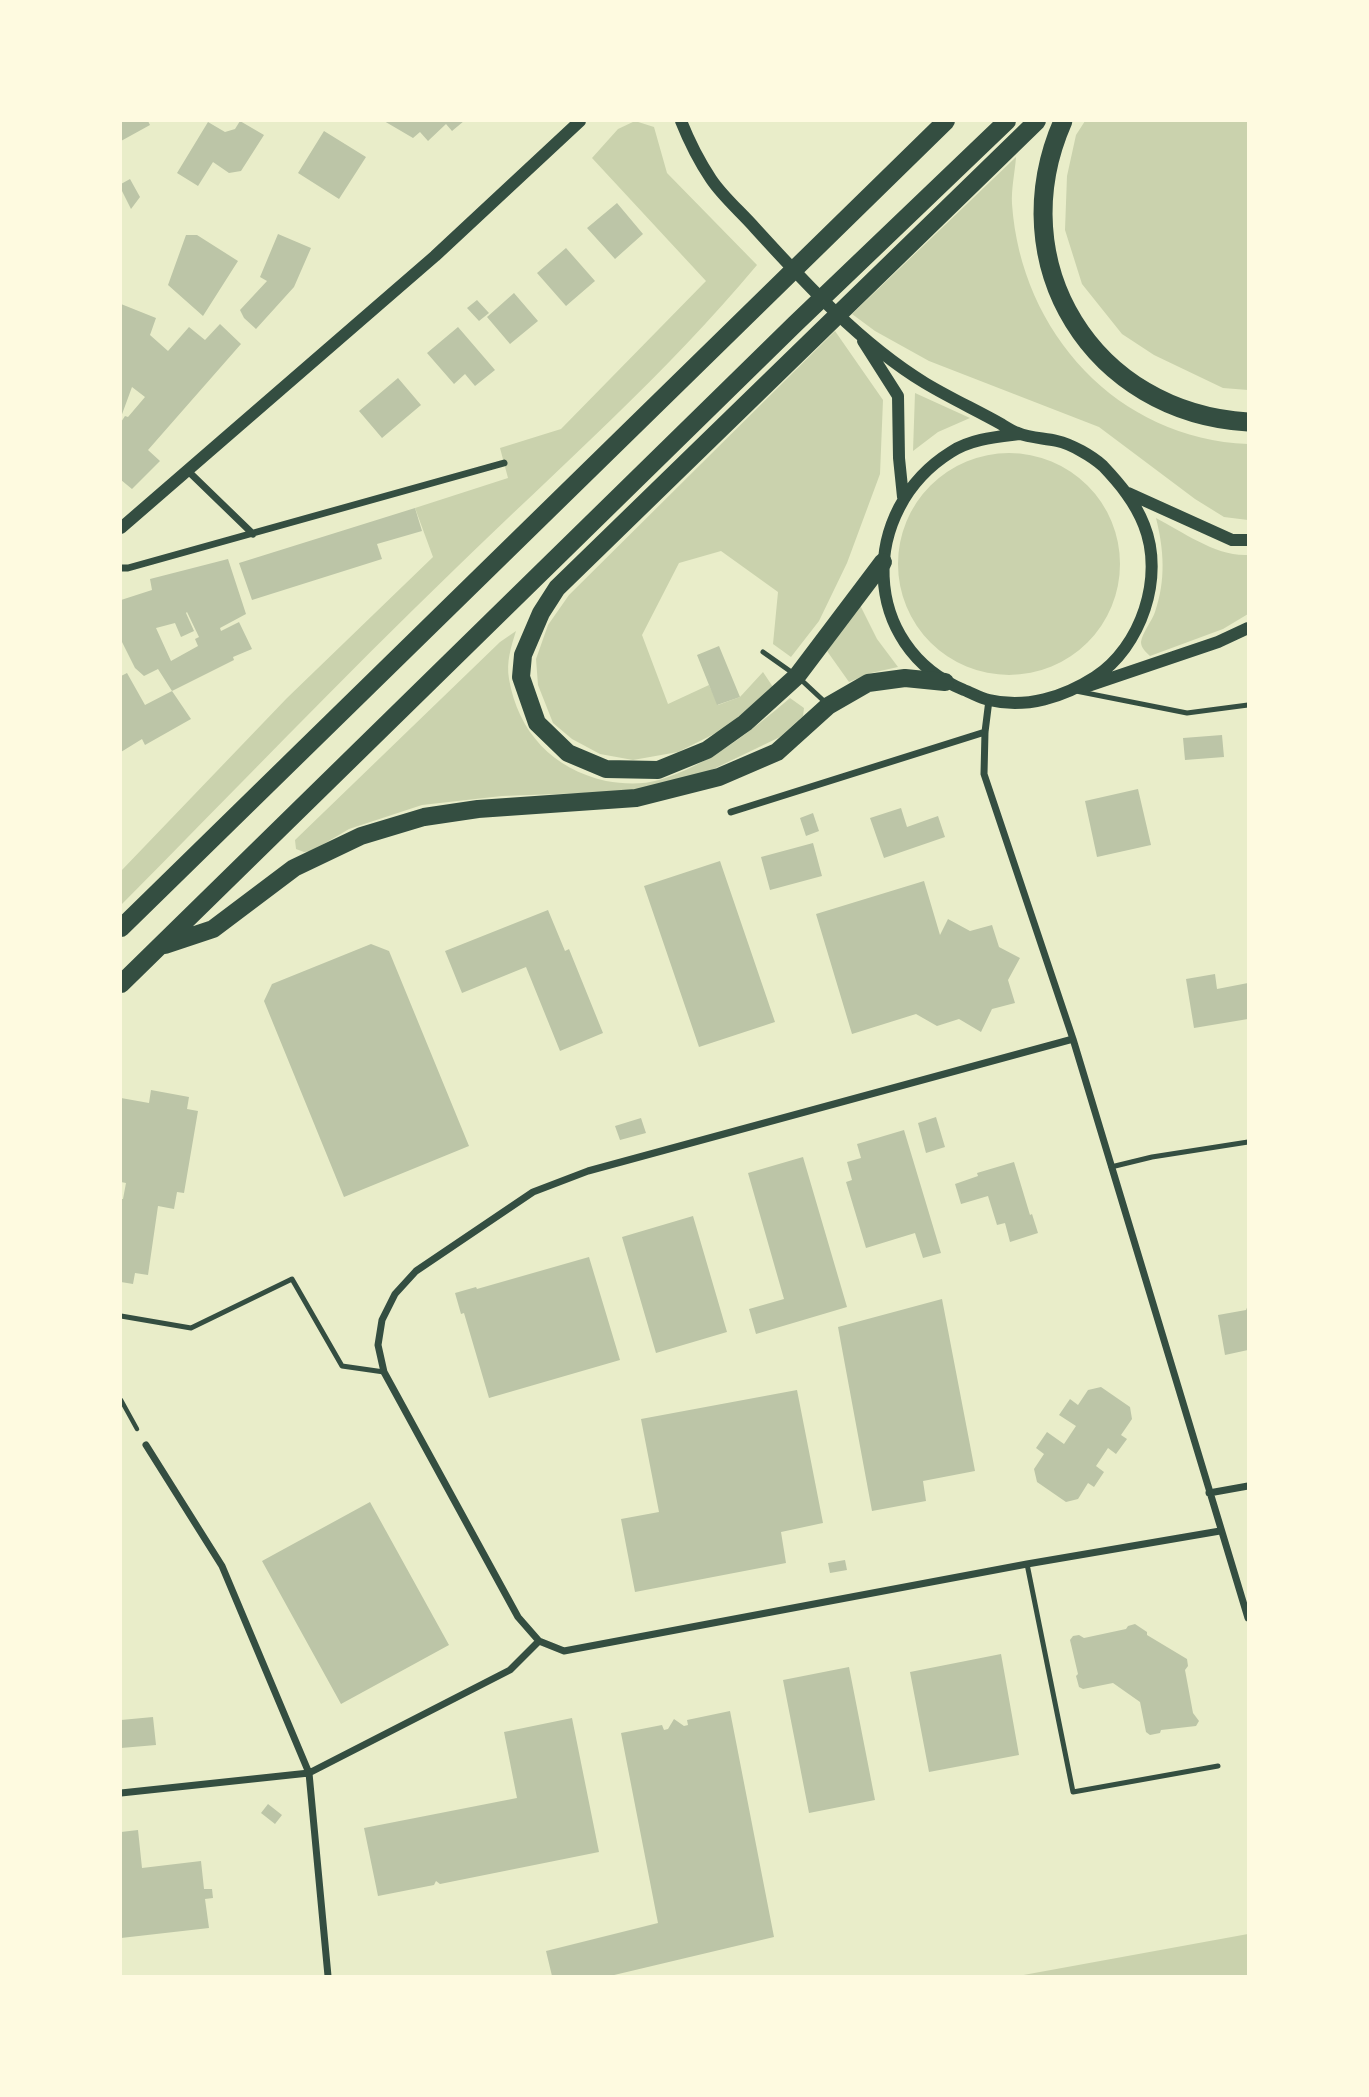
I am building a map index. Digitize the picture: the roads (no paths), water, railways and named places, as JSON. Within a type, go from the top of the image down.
[{"type":"highway","points":[[1063,121],[1048,169],[1042,209],[1043,230],[1052,278],[1081,334],[1113,369],[1150,395],[1171,406],[1197,414],[1248,422]]},
{"type":"main road","points":[[121,928],[946,121]]},
{"type":"main road","points":[[121,984],[805,314],[1007,121]]},
{"type":"main road","points":[[883,562],[797,676],[745,723],[708,750],[658,770],[606,769],[568,753],[537,723],[521,677],[523,655],[529,636],[557,588],[1037,121]]},
{"type":"main road","points":[[159,947],[213,929],[294,868],[361,836],[424,817],[478,809],[636,798],[719,777],[777,751],[828,706],[868,683],[905,678],[945,682]]},
{"type":"street","points":[[121,528],[435,256],[580,121]]},
{"type":"street","points":[[681,121],[690,145],[721,190],[771,245],[860,334],[923,382],[1020,434],[1062,442],[1099,462],[1128,493],[1145,527],[1151,566],[1147,604],[1132,640],[1106,669],[1074,690]]},
{"type":"street","points":[[690,145],[692,121]]},
{"type":"street","points":[[860,334],[898,396],[903,496]]},
{"type":"street","points":[[1020,434],[986,438],[954,450],[925,470],[903,496],[889,528],[883,562],[886,597],[898,630],[918,659],[945,682],[989,700],[1032,702],[1166,661],[1248,628]]},
{"type":"street","points":[[121,568],[253,534],[504,463]]},
{"type":"street","points":[[188,471],[253,534]]},
{"type":"street","points":[[1128,493],[1233,540],[1248,540]]},
{"type":"street","points":[[989,700],[984,774],[1073,1039],[1248,1618]]},
{"type":"street","points":[[732,812],[985,732]]},
{"type":"street","points":[[1073,1039],[588,1171],[533,1192],[416,1271],[396,1294],[382,1320],[378,1345],[384,1372],[519,1617],[540,1641],[564,1651],[1027,1564],[1220,1531]]},
{"type":"street","points":[[146,1445],[222,1566],[309,1773],[328,1976]]},
{"type":"street","points":[[1209,1493],[1248,1486]]},
{"type":"street","points":[[121,1793],[309,1773],[510,1670],[540,1641]]},
{"type":"lane","points":[[763,652],[797,676],[828,706]]},
{"type":"lane","points":[[1074,690],[1186,713],[1248,705]]},
{"type":"lane","points":[[1111,1167],[1152,1157],[1248,1142]]},
{"type":"lane","points":[[121,1316],[191,1328],[292,1279],[341,1366],[384,1372]]},
{"type":"lane","points":[[1027,1564],[1073,1792],[1218,1766]]}]
